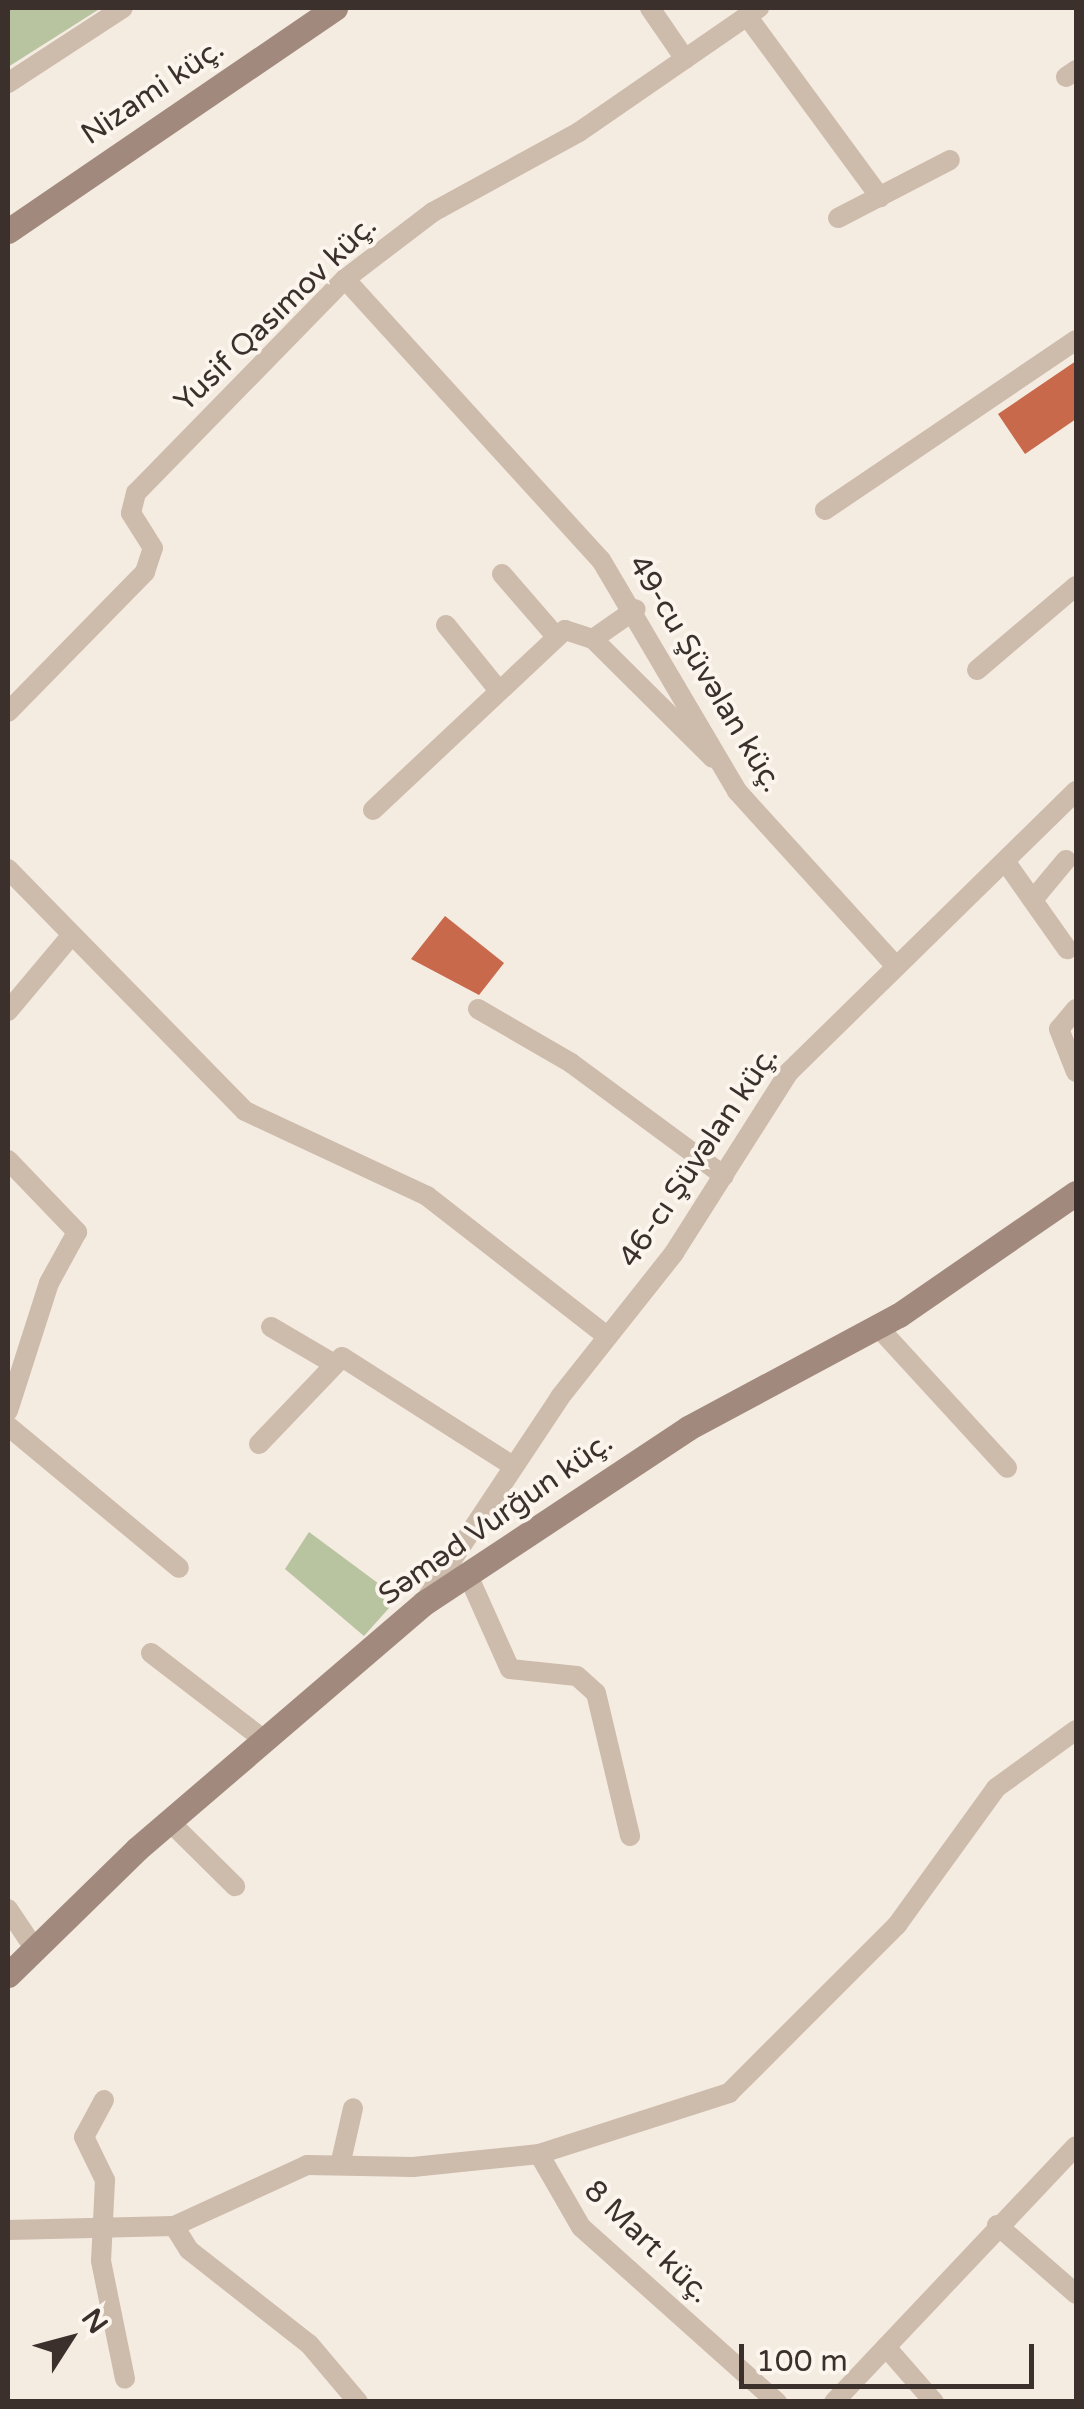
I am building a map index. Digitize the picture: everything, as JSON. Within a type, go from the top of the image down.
[{"type":"street","points":[[8,83],[123,8]]},
{"type":"street","name":"Nizami küç.","points":[[8,231],[335,8]]},
{"type":"street","points":[[650,8],[685,59]]},
{"type":"street","points":[[753,12],[880,196]]},
{"type":"street","name":"Yusif Qasımov küç.","points":[[8,712],[146,572],[152,548],[131,513],[136,494],[345,280],[433,212],[579,132],[753,12]]},
{"type":"street","points":[[838,218],[950,160]]},
{"type":"street","name":"49-cu Şüvəlan küç.","points":[[345,280],[636,608],[720,765],[774,838],[895,965]]},
{"type":"street","points":[[825,510],[1076,340]]},
{"type":"street","points":[[502,574],[554,634],[592,640],[720,765]]},
{"type":"street","points":[[977,670],[1076,586]]},
{"type":"street","points":[[592,640],[636,608]]},
{"type":"street","points":[[446,625],[496,687]]},
{"type":"street","points":[[373,810],[554,634]]},
{"type":"street","name":"46-cı Şüvəlan küç.","points":[[424,1603],[513,1466],[724,1176],[788,1072],[1076,791]]},
{"type":"street","points":[[1036,896],[1066,860]]},
{"type":"street","points":[[1004,861],[1036,896],[1038,916],[1067,948]]},
{"type":"street","points":[[8,869],[70,938],[245,1110],[428,1196],[607,1336]]},
{"type":"street","points":[[8,1011],[70,938]]},
{"type":"street","points":[[478,1008],[571,1063],[724,1176]]},
{"type":"street","points":[[1076,1009],[1059,1028],[1076,1072]]},
{"type":"street","points":[[8,1160],[77,1232],[49,1283],[8,1411]]},
{"type":"street","name":"Səməd Vurğun küç.","points":[[8,1975],[168,1821],[424,1603],[688,1428],[878,1327],[1076,1193]]},
{"type":"street","points":[[271,1327],[331,1362]]},
{"type":"street","points":[[878,1327],[1008,1468]]},
{"type":"street","points":[[259,1444],[331,1362],[348,1358],[513,1466]]},
{"type":"street","points":[[8,1426],[178,1568]]},
{"type":"street","points":[[473,1524],[499,1551]]},
{"type":"street","points":[[467,1573],[510,1669],[577,1676],[596,1693],[630,1836]]},
{"type":"street","points":[[151,1654],[263,1739]]},
{"type":"street","points":[[8,2230],[174,2226],[292,2170],[342,2161],[413,2168],[539,2154],[668,2118],[754,2077],[917,1901],[996,1788],[1076,1730]]},
{"type":"street","points":[[168,1821],[235,1886]]},
{"type":"street","points":[[8,1909],[34,1948]]},
{"type":"street","points":[[104,2100],[84,2136],[105,2180],[108,2328],[125,2379]]},
{"type":"street","points":[[342,2161],[354,2108]]},
{"type":"street","points":[[834,2402],[1076,2146]]},
{"type":"street","name":"8 Mart küç.","points":[[539,2154],[581,2227],[776,2402]]},
{"type":"street","points":[[998,2225],[1076,2294]]},
{"type":"street","points":[[174,2226],[190,2250],[309,2344],[358,2402]]},
{"type":"street","points":[[886,2347],[934,2402]]},
{"type":"green space","points":[[8,8],[101,8],[8,67]]},
{"type":"green space","points":[[309,1532],[398,1598],[364,1636],[285,1569]]},
{"type":"building","points":[[1076,361],[1076,419],[1025,454],[998,414]]},
{"type":"building","points":[[445,916],[504,963],[479,995],[411,959]]}]
